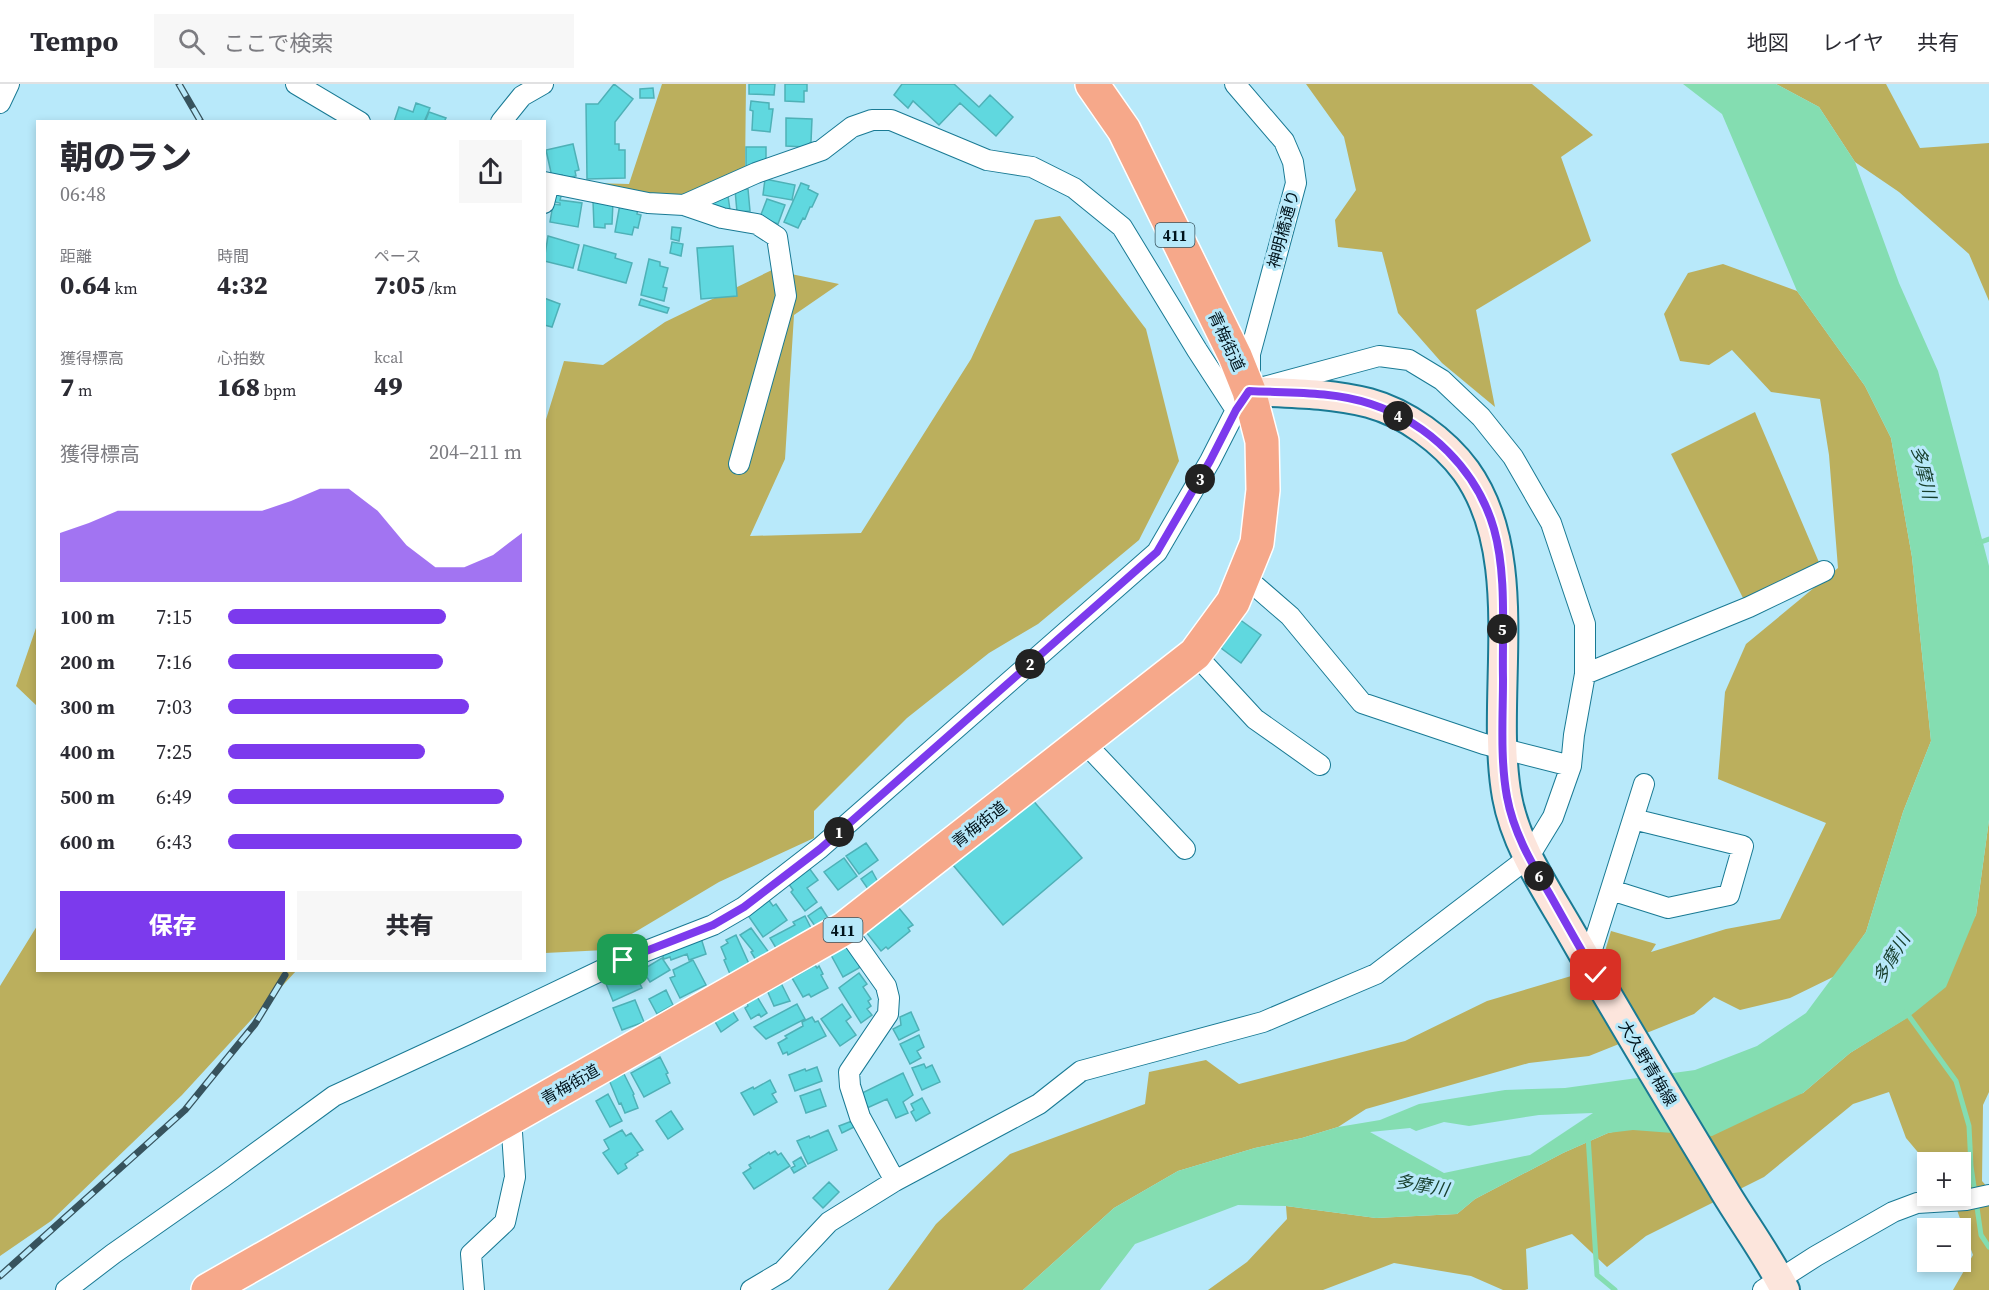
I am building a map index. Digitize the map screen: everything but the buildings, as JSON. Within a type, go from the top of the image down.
[{"type":"highway","name":"青梅街道","points":[[208,1290],[845,928],[1195,654],[1233,602],[1257,543],[1263,490],[1262,441],[1243,401],[1235,357],[1124,130],[1092,84]]},
{"type":"main road","name":"大久野青梅線","points":[[1243,401],[1333,396],[1371,404],[1408,420],[1440,443],[1466,471],[1494,529],[1502,577],[1503,749],[1507,796],[1515,831],[1528,858],[1723,1190],[1776,1287]]},
{"type":"street","points":[[0,103],[9,84]]},
{"type":"street","points":[[296,84],[357,120]]},
{"type":"street","points":[[503,120],[522,96],[543,84]]},
{"type":"street","name":"神明橋通り","points":[[1235,84],[1284,141],[1293,162],[1296,183],[1250,354],[1243,401]]},
{"type":"street","points":[[684,205],[756,173],[822,150],[852,127],[872,120],[891,120],[987,160],[1032,167],[1074,188],[1122,227],[1197,350],[1243,401]]},
{"type":"street","points":[[547,183],[648,203],[684,205],[722,218],[757,225],[777,237],[786,296],[739,464]]},
{"type":"street","points":[[66,1290],[334,1096],[623,960],[713,925],[754,900],[820,849],[1157,552],[1243,401],[1379,357],[1410,360],[1442,380],[1481,417],[1513,457],[1551,523],[1585,624],[1585,674],[1571,766],[1553,817],[1528,858],[1376,974],[1263,1022],[1082,1071],[1039,1104],[895,1181],[829,1222],[783,1271],[751,1290]]},
{"type":"street","points":[[1585,674],[1749,607],[1824,571]]},
{"type":"street","points":[[1245,577],[1290,616],[1362,703],[1503,749],[1571,766]]},
{"type":"street","points":[[1195,654],[1255,719],[1320,765]]},
{"type":"street","points":[[1084,742],[1185,849]]},
{"type":"street","points":[[1592,968],[1611,890],[1644,784]]},
{"type":"street","points":[[1611,890],[1668,908],[1729,895],[1743,846],[1633,819]]},
{"type":"street","points":[[845,928],[886,986],[889,998],[888,1014],[849,1072],[850,1086],[860,1117],[895,1181]]},
{"type":"street","points":[[474,1290],[471,1254],[505,1222],[515,1177],[511,1118]]},
{"type":"street","points":[[1776,1287],[1816,1256],[1893,1212],[1917,1203],[1966,1200],[1989,1195]]},
{"type":"shaded area","points":[[662,84],[746,84],[745,172],[679,201],[589,183],[629,184]]},
{"type":"shaded area","points":[[1306,84],[1532,84],[1593,135],[1561,157],[1591,241],[1476,310],[1495,407],[1442,363],[1398,313],[1382,252],[1338,247],[1335,220],[1356,190],[1344,137]]},
{"type":"shaded area","points":[[1776,84],[1886,84],[1920,148],[1989,143],[1989,301],[1969,254],[1899,192],[1855,162],[1819,107]]},
{"type":"shaded area","points":[[1060,216],[1146,329],[1179,461],[1139,540],[1038,624],[989,653],[907,718],[814,811],[814,838],[719,882],[605,950],[546,953],[546,420],[564,361],[603,365],[665,322],[772,270],[839,284],[794,315],[785,459],[750,536],[861,533],[971,359],[1035,220]]},
{"type":"shaded area","points":[[1723,264],[1797,291],[1865,386],[1891,438],[1912,557],[1931,741],[1903,812],[1866,932],[1835,976],[1790,998],[1740,1010],[1714,997],[1694,1014],[1589,1056],[1529,1063],[1366,1109],[1338,1127],[1178,1171],[1114,1208],[1023,1290],[888,1290],[936,1224],[1010,1154],[1145,1104],[1149,1072],[1206,1060],[1239,1084],[1405,1041],[1487,1001],[1605,966],[1603,958],[1611,931],[1656,944],[1651,952],[1726,929],[1780,919],[1826,823],[1718,779],[1725,692],[1746,644],[1838,568],[1829,455],[1820,399],[1771,392],[1732,350],[1709,365],[1680,361],[1664,314],[1688,273]]},
{"type":"shaded area","points":[[1755,412],[1821,567],[1744,600],[1671,454]]},
{"type":"shaded area","points":[[36,628],[36,705],[16,686]]},
{"type":"shaded area","points":[[1989,820],[1989,1092],[1983,1105],[1982,1181],[1989,1189],[1989,1290],[1953,1290],[1963,1272],[1971,1272],[1973,1255],[1971,1218],[1960,1218],[1956,1206],[1971,1206],[1971,1152],[1918,1152],[1906,1138],[1889,1092],[1853,1104],[1764,1177],[1646,1236],[1607,1267],[1572,1234],[1526,1249],[1528,1289],[1525,1290],[1503,1290],[1471,1276],[1394,1263],[1323,1290],[1208,1290],[1247,1262],[1287,1219],[1286,1206],[1376,1218],[1457,1214],[1475,1199],[1563,1153],[1608,1133],[1803,1093],[1850,1053],[1908,1017],[1976,915]]},
{"type":"shaded area","points":[[36,928],[36,972],[295,972],[182,1095],[51,1221],[0,1256],[0,986]]},
{"type":"water","name":"多摩川","points":[[1683,84],[1776,84],[1819,107],[1855,162],[1899,283],[1938,371],[1989,566],[1989,820],[1976,915],[1946,987],[1909,1017],[1850,1053],[1803,1093],[1712,1136],[1633,1130],[1608,1133],[1563,1153],[1475,1199],[1457,1214],[1376,1218],[1286,1206],[1238,1205],[1135,1244],[1100,1290],[1023,1290],[1114,1208],[1178,1171],[1338,1127],[1380,1120],[1419,1104],[1505,1090],[1565,1088],[1695,1070],[1757,1046],[1806,1013],[1866,932],[1903,812],[1931,741],[1912,557],[1891,438],[1865,386],[1797,291],[1722,114]],"holes":[[[1593,1113],[1530,1155],[1444,1173],[1370,1132],[1410,1128],[1416,1131],[1444,1122],[1469,1126],[1539,1115]]]},
{"type":"waterway","points":[[1978,543],[1989,539]]},
{"type":"waterway","points":[[1906,1012],[1956,1081],[1969,1126],[1971,1166],[1981,1235],[1989,1247]]},
{"type":"waterway","points":[[1588,1136],[1597,1275],[1615,1290]]},
{"type":"railway","points":[[179,84],[200,120]]},
{"type":"railway","points":[[0,1276],[185,1110],[255,1024],[285,975]]},
{"type":"route","points":[[623,960],[713,925],[744,907],[820,849],[1157,552],[1210,461],[1236,410],[1249,391],[1333,396],[1371,404],[1408,420],[1440,443],[1466,471],[1494,529],[1502,577],[1503,749],[1507,796],[1515,831],[1528,858],[1596,975]]}]
